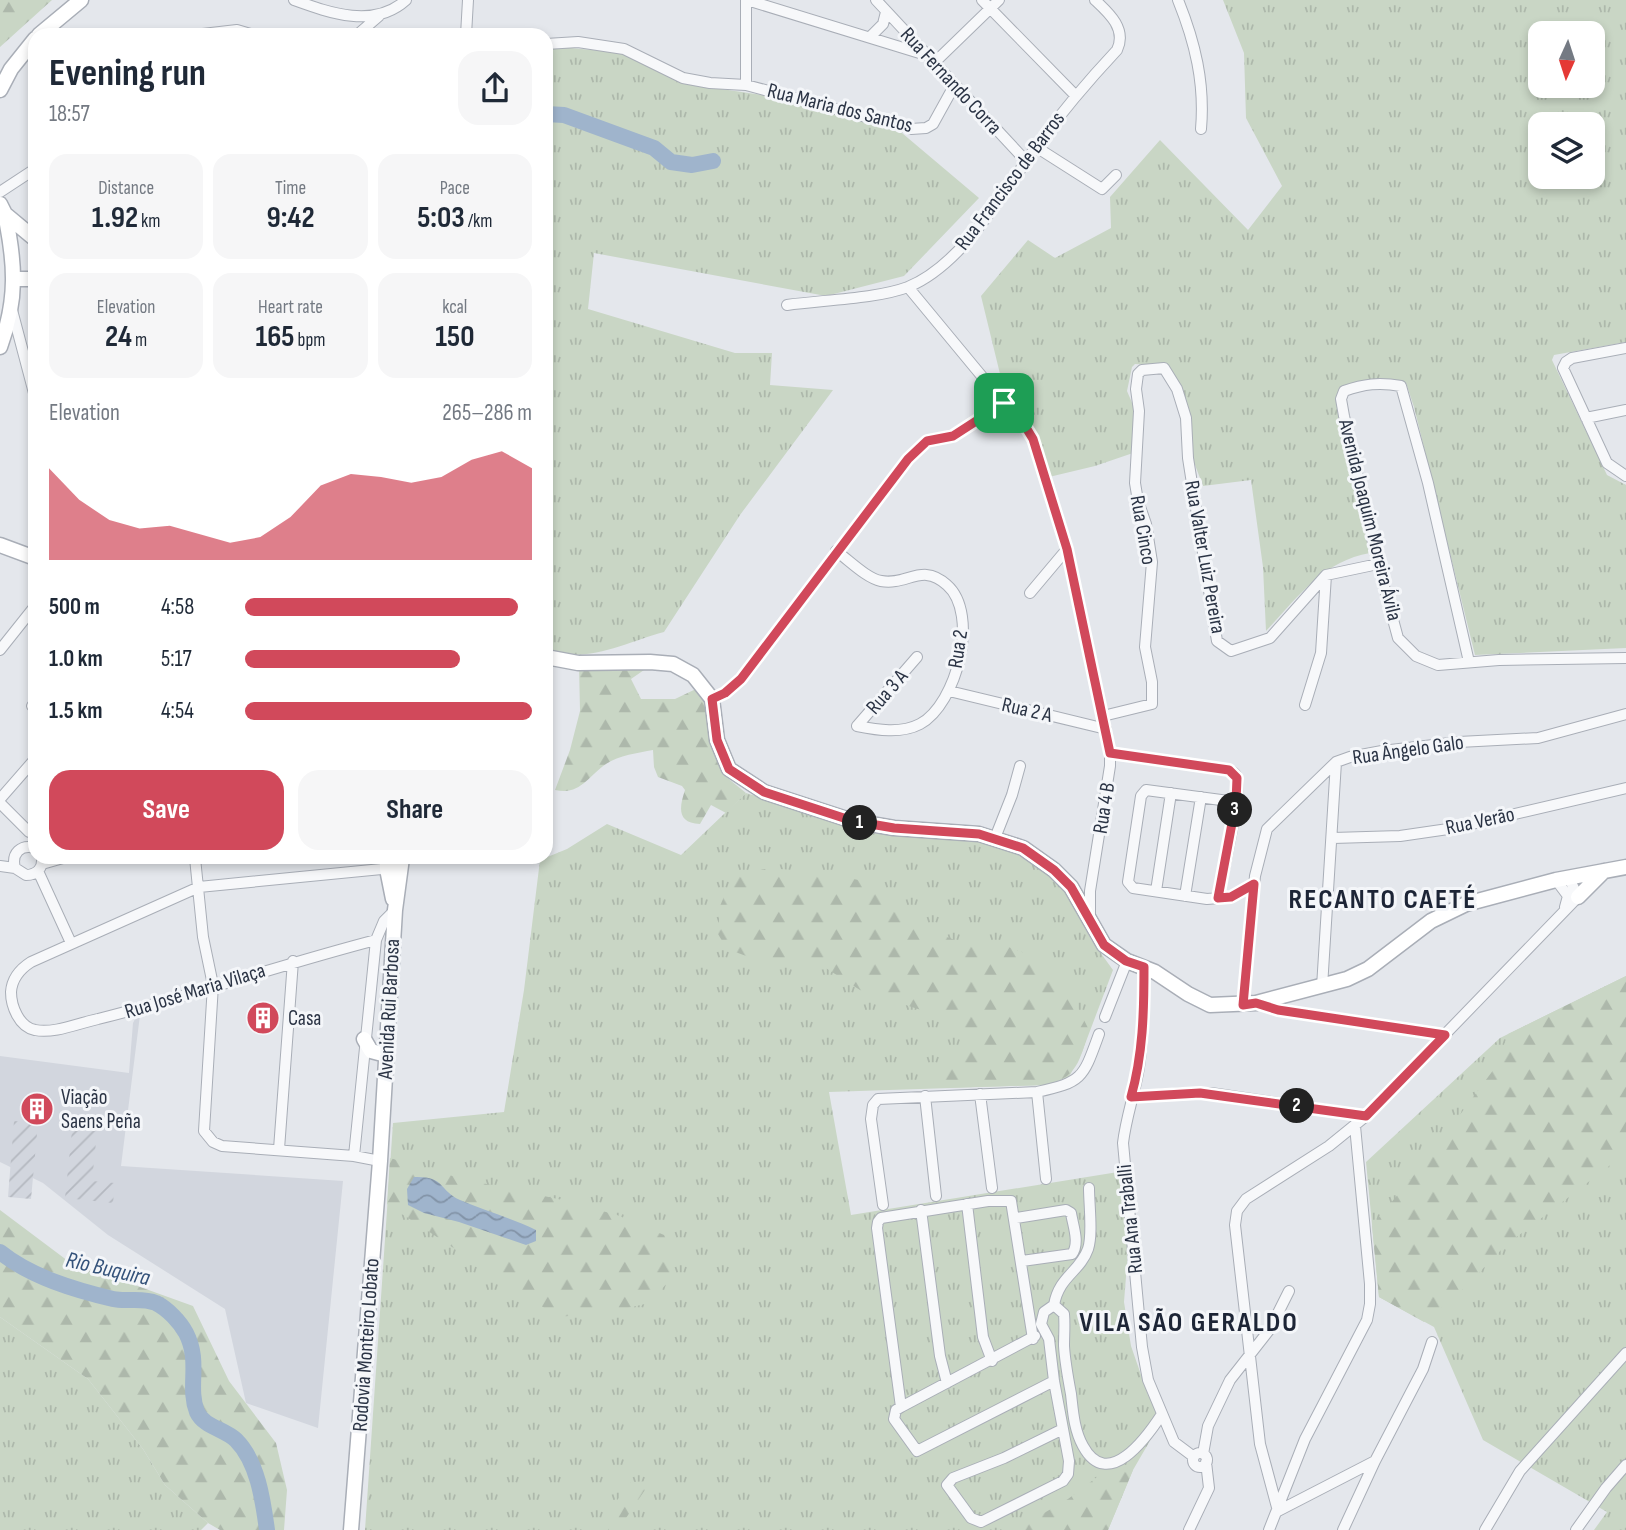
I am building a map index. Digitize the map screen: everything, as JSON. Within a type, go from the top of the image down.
[{"type":"street","points":[[47,28],[80,0]]},
{"type":"street","points":[[293,0],[328,12],[379,16]]},
{"type":"street","points":[[365,28],[379,16],[392,11],[407,0]]},
{"type":"street","points":[[466,28],[468,0]]},
{"type":"street","points":[[747,0],[870,37],[930,59],[986,4],[999,0]]},
{"type":"street","name":"Rua Maria dos Santos","points":[[747,0],[746,85],[911,129],[933,124],[954,86]]},
{"type":"street","name":"Rua Fernando Corra","points":[[876,0],[1026,161]]},
{"type":"street","name":"Rua Francisco de Barros","points":[[787,306],[863,297],[908,287],[955,253],[984,219],[1075,95],[1117,50],[1120,33],[1113,17],[1095,0]]},
{"type":"street","points":[[1178,0],[1187,22],[1201,78],[1201,129]]},
{"type":"street","points":[[986,4],[1075,95]]},
{"type":"street","points":[[870,37],[883,24],[886,12]]},
{"type":"street","points":[[553,44],[578,42],[624,49],[683,78],[746,85]]},
{"type":"street","points":[[0,90],[11,69],[28,48]]},
{"type":"street","points":[[1036,147],[1102,189],[1116,175]]},
{"type":"street","points":[[0,192],[28,174]]},
{"type":"street","points":[[2,209],[28,233]]},
{"type":"street","points":[[0,346],[13,279],[6,249],[2,209]]},
{"type":"street","points":[[13,279],[28,279]]},
{"type":"street","name":"Rua 4 B","points":[[908,287],[1004,403],[1019,416],[1033,439],[1067,549],[1110,753],[1090,891],[1090,922]]},
{"type":"street","points":[[7,318],[28,377]]},
{"type":"street","points":[[1623,472],[1608,463],[1563,368],[1572,358],[1626,348]]},
{"type":"street","name":"Rua Valter Luiz Pereira","points":[[1164,368],[1177,389],[1186,418],[1189,469],[1217,640],[1231,651],[1270,638],[1326,575]]},
{"type":"street","name":"Rua Cinco","points":[[1103,716],[1152,704],[1152,682],[1145,647],[1152,562],[1146,524],[1135,483],[1139,411],[1136,389],[1138,374],[1142,370],[1164,368]]},
{"type":"street","name":"Avenida Joaquim Moreira Ávila","points":[[1469,662],[1428,483],[1401,386],[1363,384],[1344,391],[1341,399],[1378,565],[1398,638],[1416,656],[1438,665],[1499,660],[1626,658]]},
{"type":"street","points":[[712,699],[725,693],[741,679],[908,459],[927,441],[953,436],[1004,403]]},
{"type":"street","points":[[1586,418],[1626,410]]},
{"type":"street","points":[[0,545],[28,555]]},
{"type":"street","points":[[1030,593],[1067,549]]},
{"type":"street","name":"Rua 2","points":[[836,551],[877,580],[891,582],[922,573],[933,575],[949,586],[964,615],[960,662],[949,691],[936,710],[919,724],[905,729],[882,731],[857,726]]},
{"type":"street","points":[[1305,705],[1321,653],[1326,575],[1378,565]]},
{"type":"street","points":[[0,650],[28,615]]},
{"type":"street","name":"Rua 3 A","points":[[857,726],[917,657]]},
{"type":"street","points":[[553,658],[578,663],[673,664],[694,675],[712,699],[717,740],[729,769],[764,792],[853,821],[894,828],[979,834],[1023,848],[1054,870],[1071,887],[1104,945],[1126,961],[1165,977],[1204,1003],[1250,1004],[1347,979],[1368,969],[1431,921],[1455,908],[1563,879],[1626,867]]},
{"type":"street","name":"Rua 2 A","points":[[949,691],[1106,729]]},
{"type":"street","name":"Rua Ângelo Galo","points":[[1250,1004],[1254,884],[1267,828],[1336,762],[1382,751],[1459,742],[1538,738],[1626,714]]},
{"type":"street","points":[[1110,753],[1229,770],[1237,778],[1236,802],[1218,898]]},
{"type":"street","points":[[1322,987],[1336,762]]},
{"type":"street","points":[[995,838],[1020,766]]},
{"type":"street","points":[[28,767],[0,801],[28,826]]},
{"type":"street","name":"Rua Verão","points":[[1332,838],[1399,836],[1455,828],[1626,788]]},
{"type":"street","points":[[1236,802],[1150,789],[1143,792],[1128,882],[1133,888],[1218,898],[1231,897],[1254,884]]},
{"type":"street","points":[[1156,891],[1171,793]]},
{"type":"street","points":[[1185,896],[1201,797]]},
{"type":"street","points":[[15,868],[15,854],[22,847],[28,847]]},
{"type":"street","points":[[0,866],[15,868],[26,875],[41,864],[71,943],[199,887],[379,864]]},
{"type":"street","points":[[196,864],[203,937],[213,985],[204,1131],[213,1142],[222,1146],[354,1156],[380,1161]]},
{"type":"street","points":[[354,1156],[376,940],[384,921],[395,910],[387,864]]},
{"type":"street","name":"Avenida Rui Barbosa","points":[[380,1161],[395,910],[402,864]]},
{"type":"street","points":[[1278,1511],[1260,1444],[1235,1225],[1237,1211],[1246,1199],[1366,1116],[1560,913],[1605,870]]},
{"type":"street","points":[[1563,879],[1578,897]]},
{"type":"street","points":[[1560,913],[1567,904],[1568,896],[1563,879]]},
{"type":"street","name":"Rua José Maria Vilaça","points":[[71,943],[31,962],[18,972],[11,993],[17,1016],[34,1030],[60,1028],[134,1010],[293,961],[376,940]]},
{"type":"street","points":[[279,1149],[293,961]]},
{"type":"street","points":[[1105,1017],[1126,961]]},
{"type":"street","name":"Rua Ana Traballi","points":[[1144,967],[1143,1037],[1138,1071],[1126,1115],[1123,1159],[1148,1380],[1178,1447],[1200,1460],[1208,1480],[1207,1495],[1189,1530]]},
{"type":"street","points":[[1250,1004],[1445,1035]]},
{"type":"street","points":[[883,1205],[872,1119],[873,1105],[878,1099],[1037,1092],[1071,1083],[1081,1075],[1088,1064],[1099,1034]]},
{"type":"street","points":[[364,1039],[371,1051],[386,1055]]},
{"type":"street","points":[[1037,1092],[1046,1179]]},
{"type":"street","points":[[1131,1097],[1200,1093],[1366,1116]]},
{"type":"street","points":[[980,1094],[992,1188]]},
{"type":"street","points":[[925,1096],[936,1196]]},
{"type":"street","points":[[1269,1530],[1305,1439],[1367,1320],[1370,1284],[1355,1126]]},
{"type":"street","name":"Rodovia Monteiro Lobato","points":[[351,1530],[380,1161]]},
{"type":"street","points":[[1054,1305],[1058,1286],[1083,1258],[1088,1247],[1089,1188]]},
{"type":"street","points":[[901,1407],[877,1224],[884,1216],[1010,1200],[1016,1218],[1033,1339]]},
{"type":"street","points":[[967,1204],[983,1337],[992,1361]]},
{"type":"street","points":[[921,1210],[940,1356],[947,1383]]},
{"type":"street","points":[[1016,1218],[1066,1210],[1070,1213],[1076,1242],[1076,1250],[1072,1254],[1022,1261]]},
{"type":"street","points":[[1200,1460],[1214,1412],[1230,1380],[1270,1329],[1289,1291]]},
{"type":"street","points":[[1054,1305],[1064,1314],[1065,1362],[1077,1429],[1084,1448],[1091,1456],[1107,1463],[1121,1461],[1140,1444],[1162,1414]]},
{"type":"street","points":[[1054,1305],[1042,1315],[1043,1327],[1049,1339],[1069,1466],[1068,1474],[1063,1481],[985,1521],[977,1522],[971,1518],[947,1485],[953,1479],[1063,1429]]},
{"type":"street","points":[[1043,1327],[1033,1339],[896,1410],[894,1419],[917,1451],[1054,1381]]},
{"type":"street","points":[[1343,1530],[1423,1369],[1432,1342]]},
{"type":"street","points":[[1485,1530],[1516,1477],[1626,1353]]},
{"type":"street","points":[[1278,1511],[1375,1461]]},
{"type":"street","points":[[1576,1530],[1626,1465]]},
{"type":"shaded area","name":"Viação Saens Peña","points":[[141,1007],[121,1166],[343,1181],[318,1428],[246,1403],[225,1309],[108,1235],[43,1183],[0,1162],[0,1056],[129,1073],[133,1023]]},
{"type":"shaded area","name":"Viação Saens Peña","points":[[14,1121],[38,1123],[31,1199],[8,1197]]},
{"type":"shaded area","name":"Viação Saens Peña","points":[[73,1121],[98,1123],[92,1181],[115,1183],[113,1203],[65,1198]]},
{"type":"green space","points":[[0,0],[52,0],[0,47]]},
{"type":"green space","points":[[1223,0],[1626,0],[1626,342],[1554,355],[1552,360],[1607,475],[1626,485],[1626,648],[1475,655],[1406,383],[1373,379],[1341,388],[1337,400],[1370,553],[1353,557],[1325,572],[1300,594],[1266,631],[1263,567],[1251,480],[1203,486],[1192,457],[1191,416],[1180,387],[1167,366],[1135,364],[1132,367],[1127,391],[1136,412],[1133,453],[1049,477],[1022,413],[1001,378],[981,296],[1028,240],[1055,258],[1111,228],[1110,197],[1160,140],[1248,230],[1282,186],[1246,118],[1244,53]]},
{"type":"green space","points":[[553,46],[624,53],[654,65],[680,83],[783,98],[902,133],[979,198],[904,276],[826,296],[594,253],[588,309],[735,353],[772,353],[770,385],[833,390],[740,515],[664,632],[608,650],[563,654],[553,650]]},
{"type":"green space","points":[[650,662],[631,679],[641,699],[675,699],[698,688],[707,703],[710,742],[725,776],[746,793],[726,813],[711,805],[700,824],[684,818],[681,808],[685,790],[682,786],[658,777],[654,767],[653,750],[611,761],[577,788],[555,790],[570,750],[580,711],[579,665]]},
{"type":"green space","points":[[746,793],[876,833],[990,839],[1040,864],[1064,889],[1092,941],[1113,970],[1082,1052],[1069,1077],[1044,1085],[829,1092],[851,1215],[1118,1172],[1129,1239],[1124,1302],[1131,1346],[1148,1395],[1162,1420],[1133,1470],[1108,1530],[365,1530],[393,1123],[504,1112],[524,990],[540,864],[553,864],[553,855],[607,824],[681,855]]},
{"type":"green space","points":[[768,868],[825,873],[868,882],[917,921],[942,935],[965,944],[996,942],[1030,955],[1066,984],[1089,1030],[1076,1066],[1064,1078],[1044,1085],[940,1088],[961,1050],[958,1032],[924,1011],[860,990],[818,963],[760,961],[727,949],[718,934],[720,906],[732,878]]},
{"type":"green space","points":[[1626,976],[1626,1530],[1594,1530],[1607,1512],[1483,1440],[1434,1327],[1379,1297],[1366,1162],[1500,1038]]},
{"type":"green space","points":[[1626,976],[1626,1153],[1505,1246],[1460,1292],[1424,1322],[1379,1297],[1372,1226],[1427,1159],[1497,1065],[1508,1034]]},
{"type":"green space","points":[[390,1158],[463,1179],[558,1199],[617,1215],[664,1235],[673,1255],[669,1281],[649,1303],[611,1312],[558,1317],[387,1204]]},
{"type":"green space","points":[[0,1210],[68,1261],[193,1306],[229,1381],[276,1443],[287,1490],[284,1530],[220,1530],[208,1523],[165,1485],[143,1449],[88,1379],[0,1317]]},
{"type":"green space","points":[[0,1317],[88,1379],[143,1449],[165,1485],[208,1523],[201,1530],[0,1530]]},
{"type":"green space","points":[[1123,1467],[1133,1470],[1108,1530],[1015,1530],[1068,1499],[1101,1474]]},
{"type":"green space","points":[[651,1481],[624,1521],[631,1530],[608,1530],[615,1503],[631,1482]]},
{"type":"water","points":[[414,1177],[437,1181],[460,1200],[536,1230],[536,1241],[526,1245],[424,1213],[408,1205],[407,1189]]},
{"type":"waterway","points":[[553,114],[564,115],[654,148],[671,162],[692,165],[713,161]]},
{"type":"waterway","name":"Rio Buquira","points":[[0,1252],[25,1269],[54,1282],[113,1299],[151,1301],[173,1316],[183,1329],[193,1354],[193,1393],[197,1412],[204,1421],[236,1440],[250,1459],[264,1507],[267,1530]]},
{"type":"place","name":"Casa","points":[[263,1018]]},
{"type":"place","name":"Viação Saens Peña","points":[[37,1109]]},
{"type":"district","name":"RECANTO CAETÉ","points":[[1383,899]]},
{"type":"district","name":"VILA SÃO GERALDO","points":[[1189,1322]]},
{"type":"route","points":[[1004,403],[1019,416],[1033,439],[1067,549],[1110,753],[1229,770],[1237,778],[1236,802],[1218,898],[1231,897],[1254,884],[1243,1005],[1256,1003],[1278,1010],[1445,1035],[1366,1116],[1200,1093],[1131,1097],[1143,1037],[1144,967],[1126,961],[1104,945],[1071,887],[1054,870],[1023,848],[995,838],[853,821],[764,792],[729,769],[717,740],[712,699],[725,693],[741,679],[908,459],[927,441],[953,436],[1004,403]]}]
